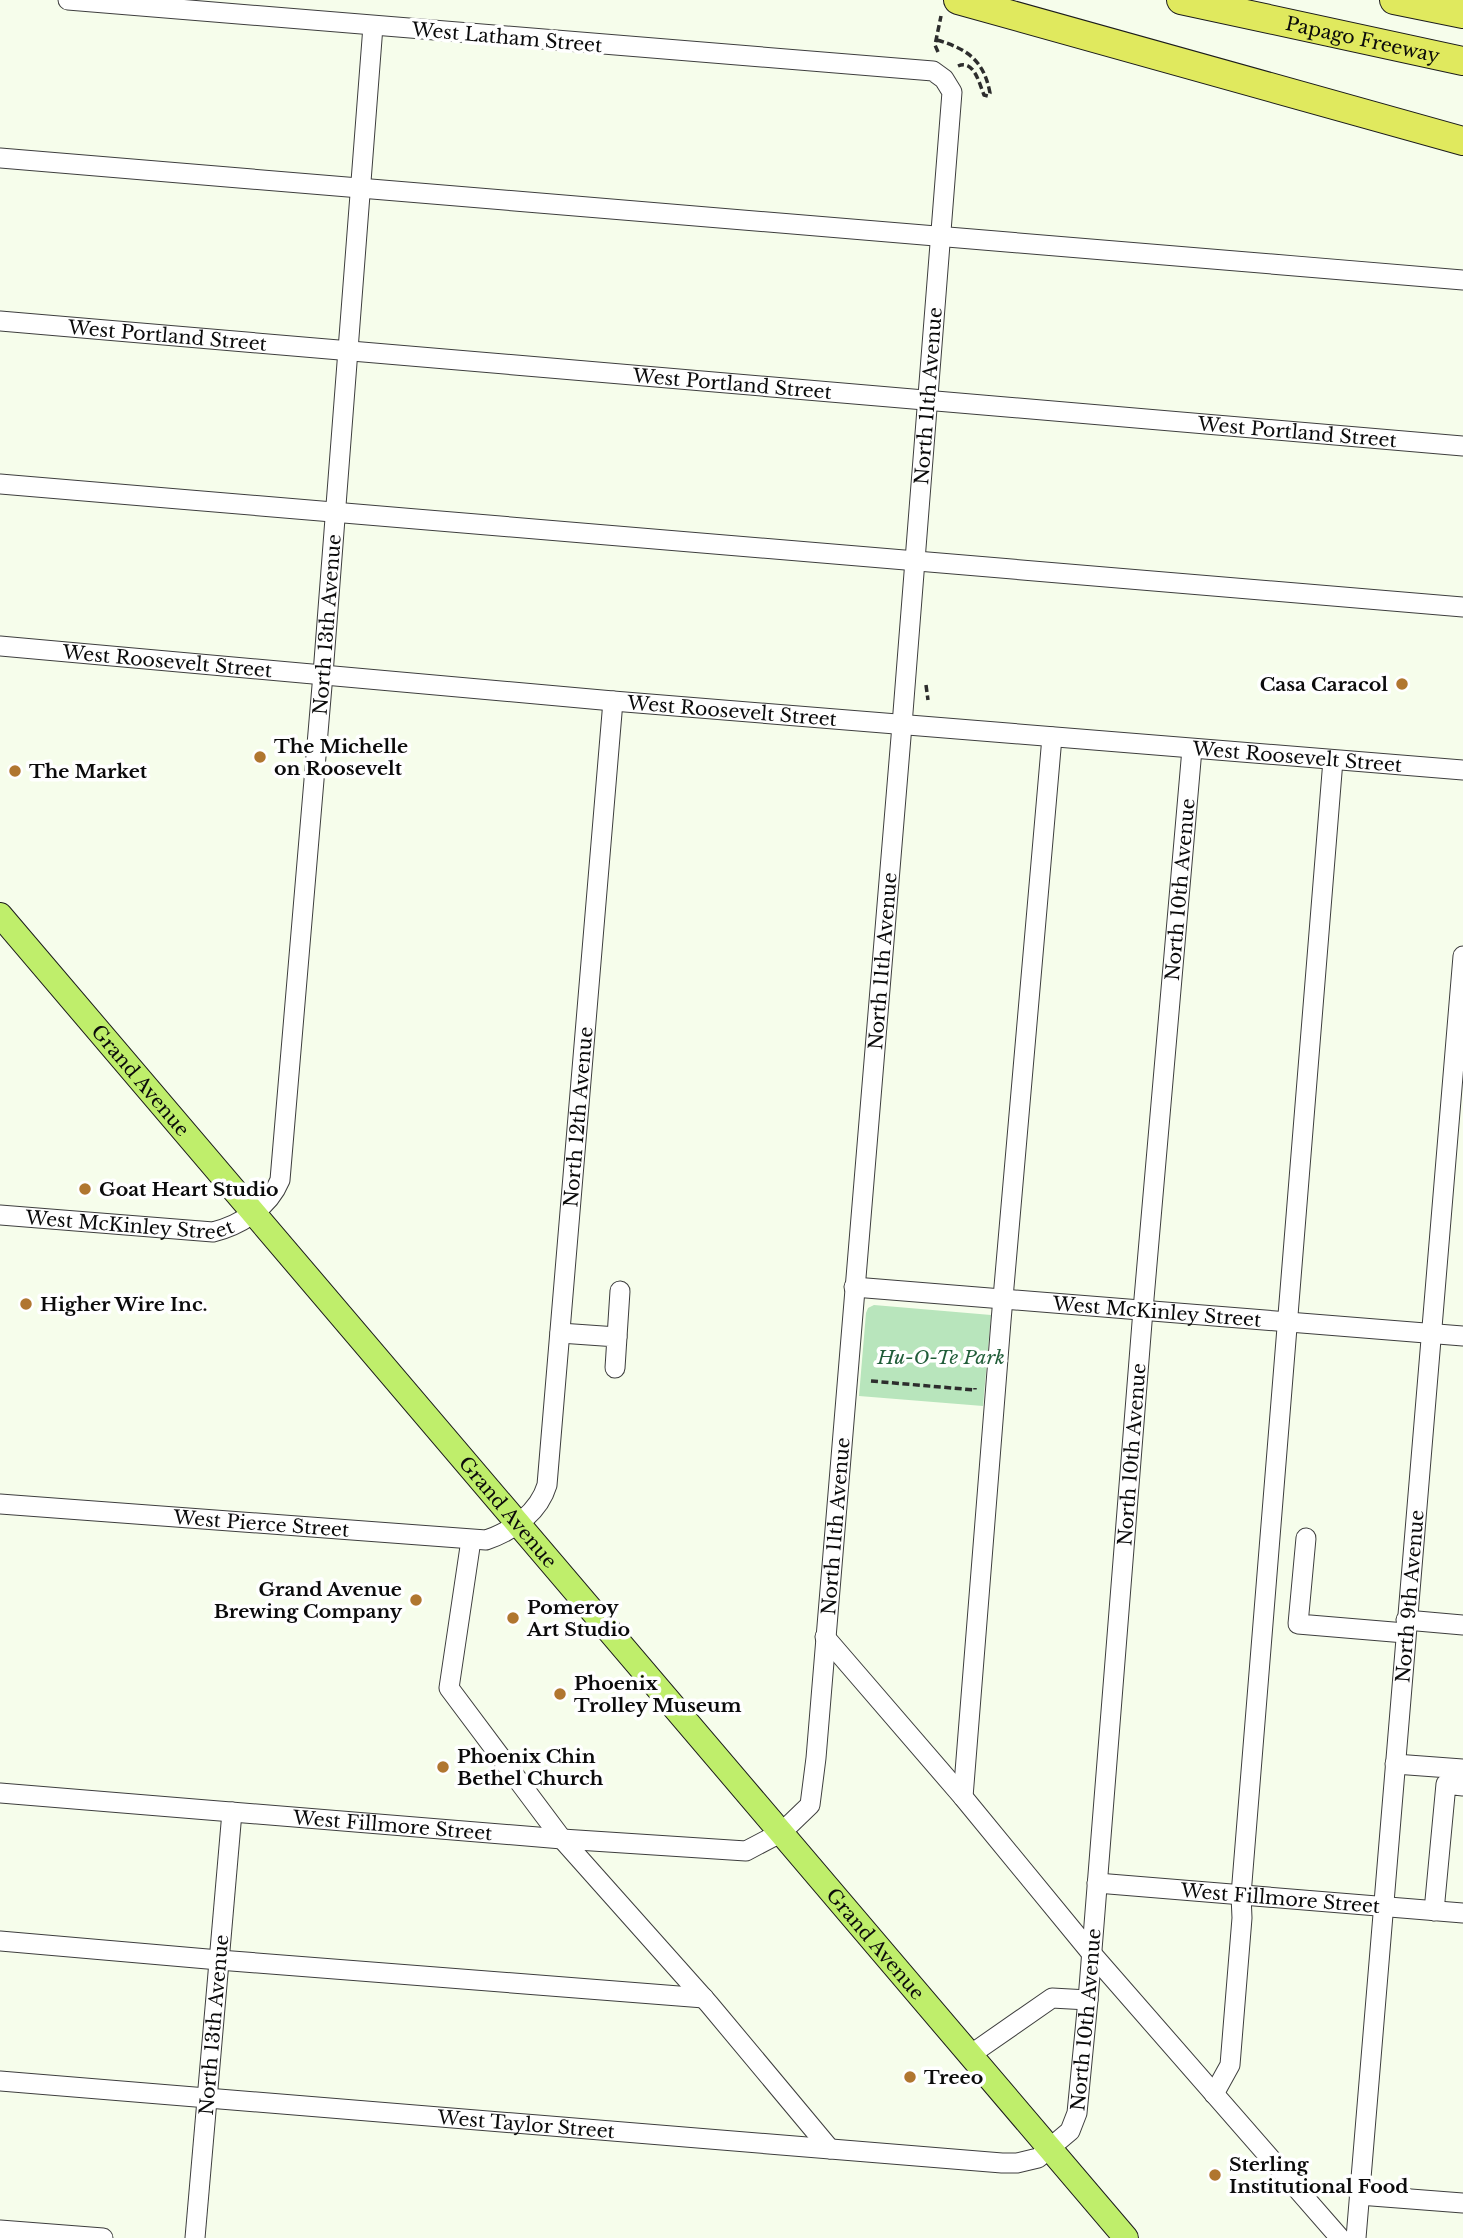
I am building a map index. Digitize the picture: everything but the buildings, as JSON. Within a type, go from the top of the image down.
[{"type":"highway","name":"Papago Freeway","points":[[1181,0],[1463,61]]},
{"type":"highway","points":[[1394,0],[1463,14]]},
{"type":"highway","points":[[950,5],[1463,141]]},
{"type":"main road","name":"Grand Avenue","points":[[0,915],[1126,2238]]},
{"type":"street","name":"West Latham Street","points":[[68,0],[950,74]]},
{"type":"street","name":"North 13th Avenue","points":[[253,1213],[280,1180],[323,674],[373,26]]},
{"type":"street","name":"North 11th Avenue","points":[[782,1832],[810,1805],[902,725],[952,93],[950,74]]},
{"type":"street","points":[[0,158],[1463,280]]},
{"type":"street","name":"West Portland Street","points":[[0,321],[1463,446]]},
{"type":"street","points":[[0,484],[1463,607]]},
{"type":"street","name":"West Roosevelt Street","points":[[0,646],[613,701],[1463,770]]},
{"type":"street","name":"North 12th Avenue","points":[[519,1524],[543,1499],[547,1485],[613,701]]},
{"type":"street","points":[[963,1797],[1052,737]]},
{"type":"street","name":"North 10th Avenue","points":[[1051,2149],[1070,2131],[1077,2113],[1192,749]]},
{"type":"street","points":[[1214,2094],[1230,2065],[1242,1918],[1241,1895],[1333,760]]},
{"type":"street","name":"North 9th Avenue","points":[[1356,2238],[1463,968]]},
{"type":"street","name":"West McKinley Street","points":[[0,1214],[213,1231],[229,1227],[253,1213]]},
{"type":"street","name":"West McKinley Street","points":[[854,1287],[1463,1336]]},
{"type":"street","points":[[615,1368],[620,1291]]},
{"type":"street","points":[[560,1333],[617,1337]]},
{"type":"street","name":"West Pierce Street","points":[[0,1504],[471,1540],[495,1537],[519,1524]]},
{"type":"street","points":[[1306,1538],[1298,1624],[1406,1627],[1463,1625]]},
{"type":"street","points":[[471,1540],[449,1688],[562,1839],[704,1998],[830,2149]]},
{"type":"street","points":[[825,1637],[963,1797],[1091,1954],[1340,2238]]},
{"type":"street","points":[[1395,1764],[1463,1769]]},
{"type":"street","points":[[1434,1911],[1446,1784],[1463,1786]]},
{"type":"street","name":"West Fillmore Street","points":[[0,1793],[562,1839],[746,1851],[782,1832]]},
{"type":"street","name":"North 13th Avenue","points":[[195,2238],[232,1812]]},
{"type":"street","name":"West Fillmore Street","points":[[1097,1883],[1463,1913]]},
{"type":"street","points":[[0,1941],[704,1998]]},
{"type":"street","points":[[971,2055],[1052,1998],[1087,2000]]},
{"type":"street","name":"West Taylor Street","points":[[0,2081],[1002,2163],[1029,2161],[1051,2149]]},
{"type":"street","points":[[1359,2195],[1463,2203]]},
{"type":"street","points":[[0,2230],[103,2238]]},
{"type":"path","points":[[937,51],[935,45],[950,5]]},
{"type":"path","points":[[937,40],[967,52],[980,65],[987,78],[990,93],[988,96],[984,95],[976,75],[968,65],[964,64],[950,74]]},
{"type":"path","points":[[871,1381],[975,1390],[976,1378]]},
{"type":"green space","name":"Hu-O-Te Park","points":[[874,1305],[991,1315],[983,1406],[859,1396],[866,1313],[868,1308]]},
{"type":"place","name":"Casa Caracol","points":[[1402,684]]},
{"type":"place","name":"The Michelle on Roosevelt","points":[[260,757]]},
{"type":"place","name":"The Market","points":[[15,771]]},
{"type":"place","name":"Goat Heart Studio","points":[[85,1189]]},
{"type":"place","name":"Higher Wire Inc.","points":[[26,1304]]},
{"type":"place","name":"Grand Avenue Brewing Company","points":[[416,1600]]},
{"type":"place","name":"Pomeroy Art Studio","points":[[513,1618]]},
{"type":"place","name":"Phoenix Trolley Museum","points":[[560,1694]]},
{"type":"place","name":"Phoenix Chin Bethel Church","points":[[443,1767]]},
{"type":"place","name":"Treeo","points":[[910,2077]]},
{"type":"place","name":"Sterling Institutional Food","points":[[1215,2175]]}]
